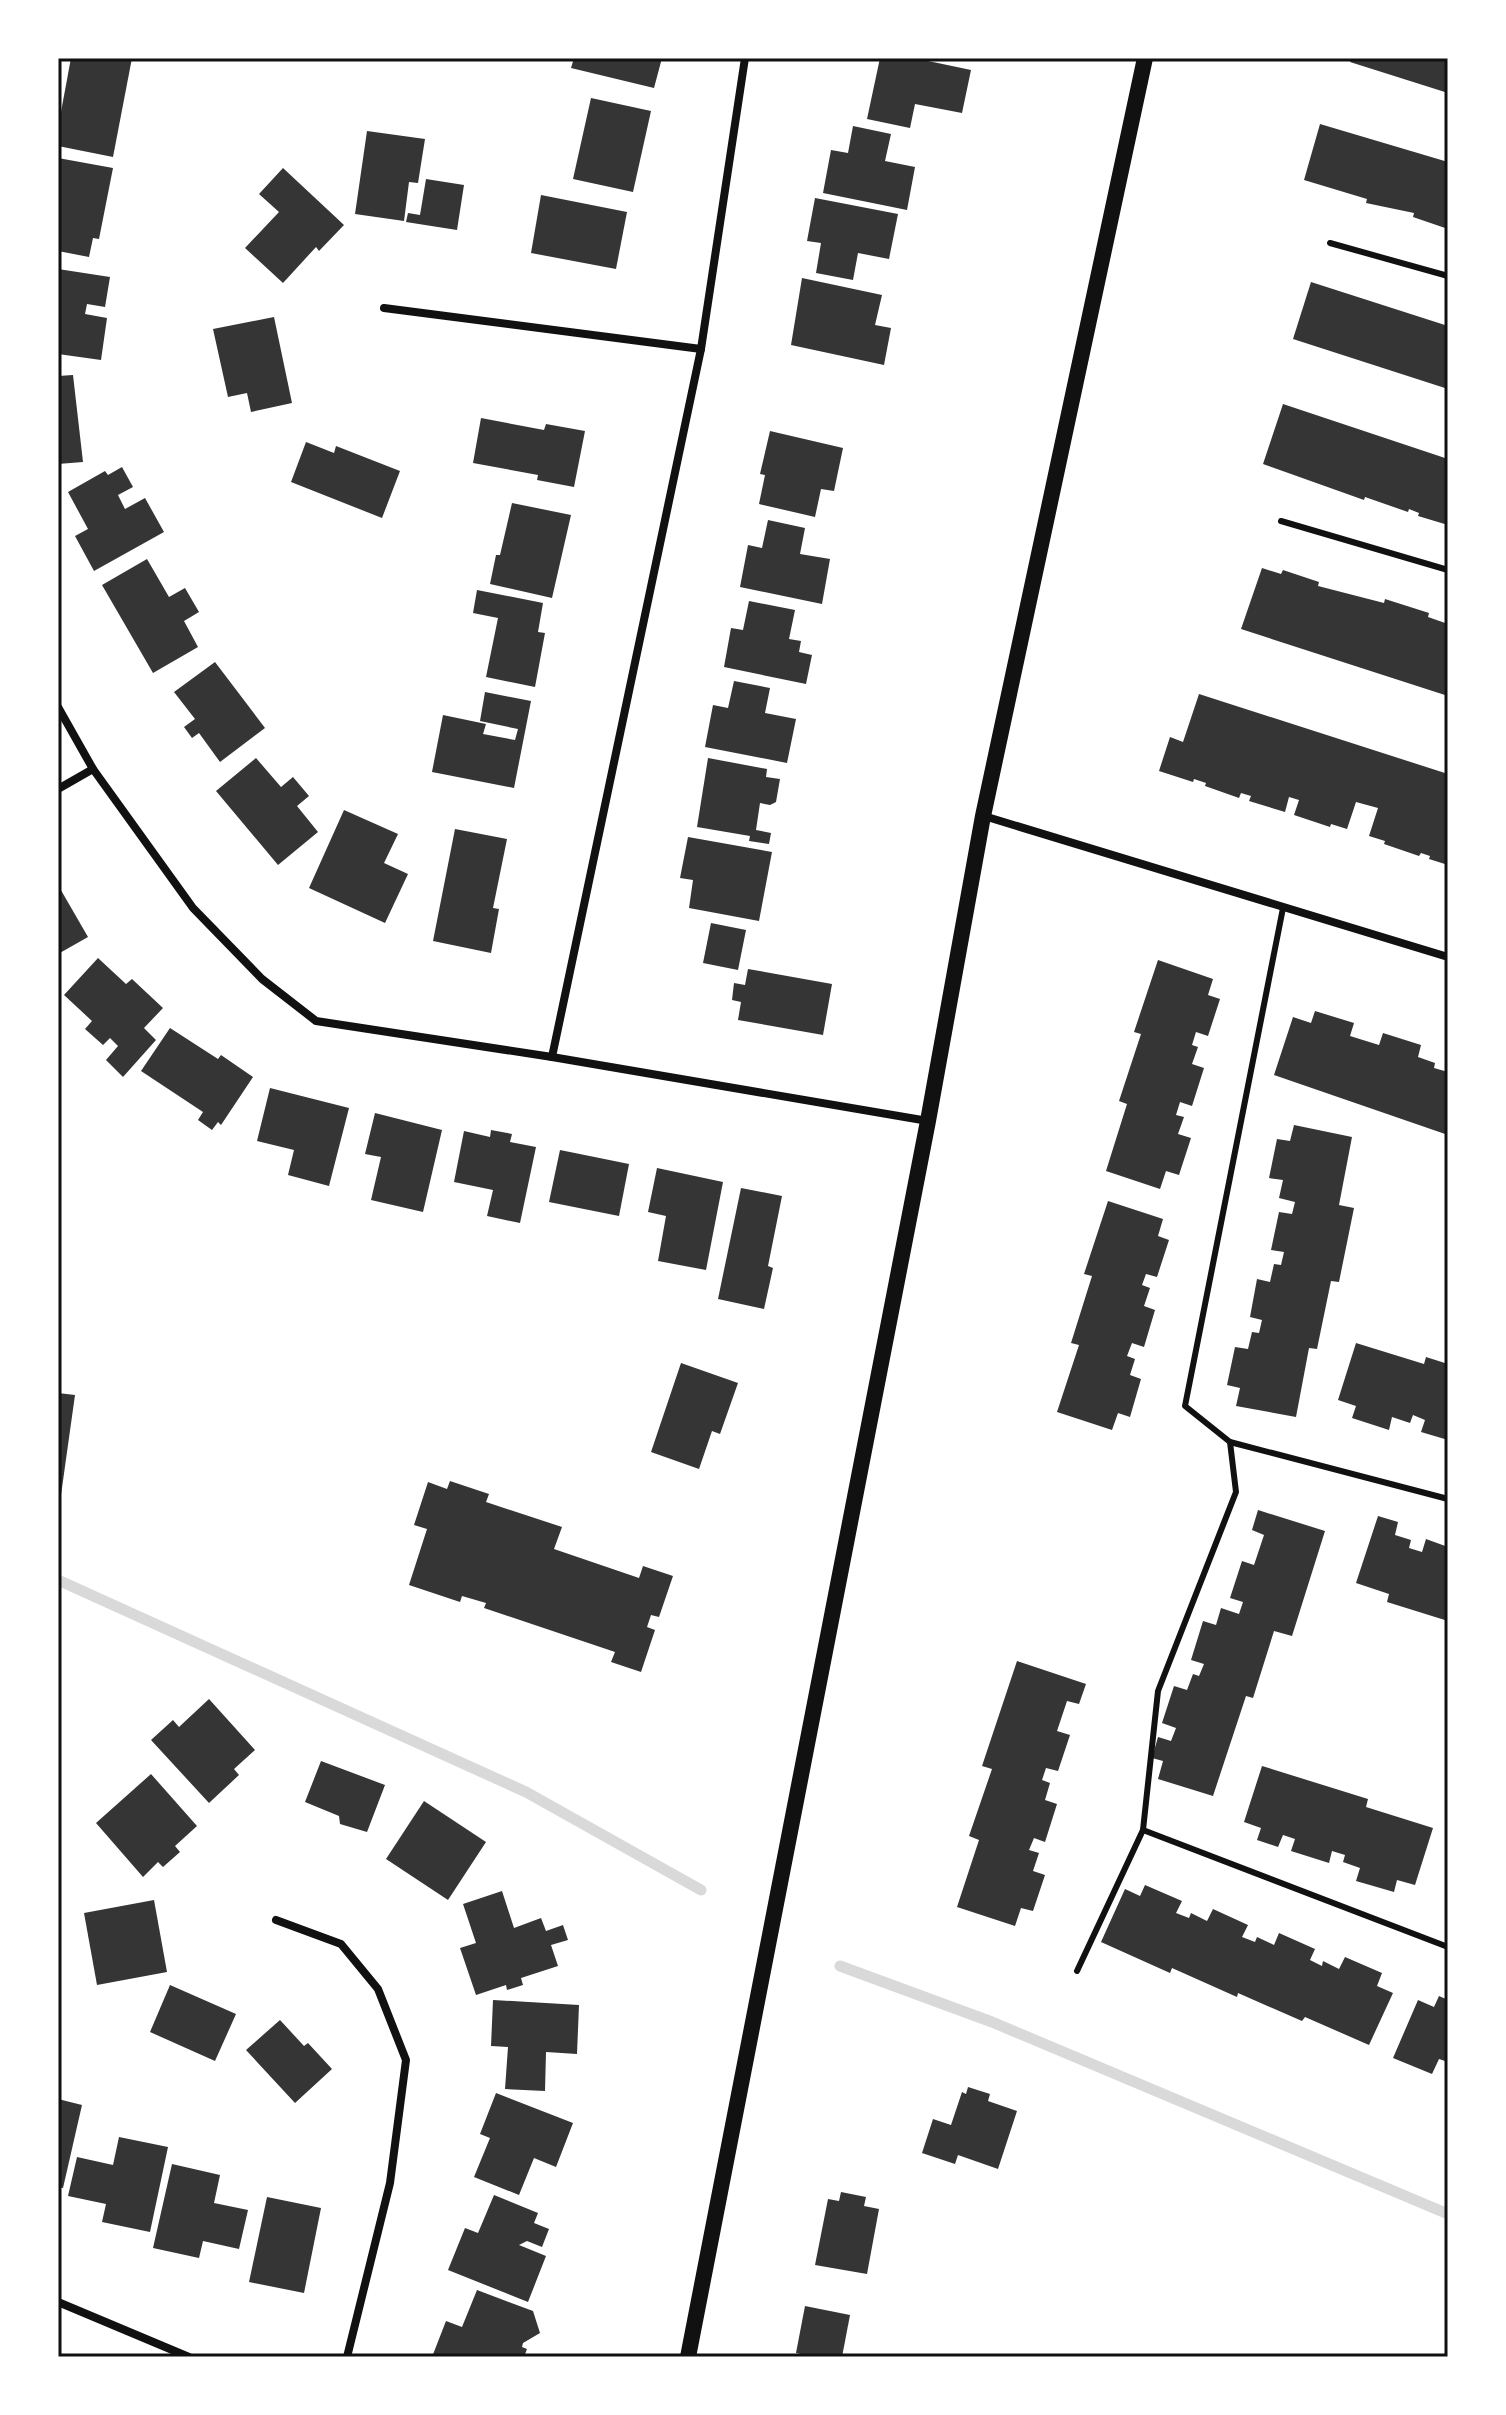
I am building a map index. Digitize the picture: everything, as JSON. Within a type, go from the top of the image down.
[{"type":"main road","points":[[688,2357],[928,1121],[983,816],[1145,58]]},
{"type":"street","points":[[552,1057],[701,349],[745,58]]},
{"type":"street","points":[[384,308],[701,349]]},
{"type":"street","points":[[58,707],[93,769],[193,908],[262,979],[316,1021],[552,1057],[928,1121]]},
{"type":"street","points":[[58,789],[93,769]]},
{"type":"street","points":[[983,816],[1448,957]]},
{"type":"street","points":[[276,1920],[341,1944],[378,1989],[406,2060],[390,2183],[347,2357]]},
{"type":"street","points":[[58,2302],[189,2357]]},
{"type":"lane","points":[[1330,243],[1448,276]]},
{"type":"lane","points":[[1281,521],[1448,570]]},
{"type":"lane","points":[[1283,908],[1185,1406],[1230,1442],[1448,1499]]},
{"type":"lane","points":[[1077,1971],[1143,1830],[1158,1691],[1236,1492],[1230,1442]]},
{"type":"lane","points":[[1143,1830],[1448,1947]]},
{"type":"building","points":[[71,58],[132,58],[113,157],[58,146],[58,128]]},
{"type":"building","points":[[574,58],[662,58],[654,88],[571,68]]},
{"type":"building","points":[[880,58],[914,58],[971,70],[962,113],[915,104],[910,128],[867,119]]},
{"type":"building","points":[[1352,58],[1448,58],[1448,93],[1350,62]]},
{"type":"building","points":[[591,98],[651,111],[633,192],[573,179]]},
{"type":"building","points":[[1320,124],[1448,162],[1448,229],[1413,217],[1414,213],[1366,203],[1367,199],[1304,180]]},
{"type":"building","points":[[853,126],[891,134],[885,161],[915,167],[907,210],[823,193],[831,150],[848,153]]},
{"type":"building","points":[[367,131],[425,139],[418,183],[409,182],[404,221],[355,214]]},
{"type":"building","points":[[58,158],[113,168],[99,239],[93,238],[89,257],[58,251]]},
{"type":"building","points":[[283,168],[344,225],[319,251],[316,247],[283,283],[245,248],[279,212],[259,194]]},
{"type":"building","points":[[426,179],[464,185],[457,230],[406,222],[408,213],[420,215]]},
{"type":"building","points":[[541,195],[627,212],[616,269],[531,253]]},
{"type":"building","points":[[815,198],[898,214],[889,259],[858,253],[853,280],[816,273],[821,243],[807,241]]},
{"type":"building","points":[[58,269],[110,277],[105,307],[87,304],[85,314],[107,318],[101,360],[58,354]]},
{"type":"building","points":[[802,278],[882,295],[875,325],[891,328],[884,365],[791,345]]},
{"type":"building","points":[[1311,282],[1448,326],[1448,389],[1293,339]]},
{"type":"building","points":[[274,317],[292,403],[251,412],[247,393],[228,397],[213,329]]},
{"type":"building","points":[[73,375],[83,462],[58,464],[58,376]]},
{"type":"building","points":[[1283,404],[1448,459],[1448,525],[1418,516],[1419,513],[1409,509],[1408,512],[1365,497],[1364,500],[1263,464]]},
{"type":"building","points":[[481,418],[544,430],[546,424],[585,431],[574,487],[537,480],[538,475],[473,463]]},
{"type":"building","points":[[770,431],[843,448],[834,491],[821,489],[815,517],[759,504],[765,475],[760,474]]},
{"type":"building","points":[[306,442],[334,453],[336,446],[400,471],[382,518],[291,482]]},
{"type":"building","points":[[122,467],[133,487],[118,495],[125,509],[145,498],[164,532],[94,571],[75,536],[88,529],[68,492],[105,471],[108,475]]},
{"type":"building","points":[[512,503],[571,515],[552,598],[490,584]]},
{"type":"building","points":[[768,520],[805,528],[800,554],[830,559],[822,604],[740,587],[748,545],[762,548]]},
{"type":"building","points":[[147,559],[169,597],[185,588],[199,612],[184,621],[198,647],[153,673],[102,585]]},
{"type":"building","points":[[1262,568],[1281,574],[1283,570],[1319,582],[1318,586],[1384,603],[1385,599],[1429,613],[1428,617],[1448,624],[1448,696],[1241,629]]},
{"type":"building","points":[[477,590],[543,603],[538,632],[545,633],[535,687],[486,677],[498,618],[473,613]]},
{"type":"building","points":[[749,601],[795,610],[789,639],[801,641],[799,652],[812,655],[806,684],[724,667],[731,628],[743,630]]},
{"type":"building","points":[[215,662],[265,728],[220,762],[199,733],[192,738],[184,727],[195,719],[174,692]]},
{"type":"building","points":[[734,681],[770,688],[765,713],[796,719],[787,763],[705,747],[713,705],[728,708]]},
{"type":"building","points":[[485,692],[531,701],[514,788],[432,772],[443,715],[486,724],[483,734],[515,740],[518,729],[480,721]]},
{"type":"building","points":[[1199,694],[1448,774],[1448,865],[1369,836],[1378,808],[1356,802],[1347,829],[1331,824],[1330,827],[1294,815],[1299,800],[1289,797],[1285,812],[1249,801],[1251,796],[1241,793],[1239,798],[1205,786],[1206,783],[1159,771],[1170,737],[1183,742]]},
{"type":"building","points":[[256,758],[281,787],[293,777],[309,796],[297,806],[318,832],[278,865],[216,791]]},
{"type":"building","points":[[708,758],[767,769],[766,777],[780,779],[776,802],[770,805],[760,803],[756,830],[771,833],[769,844],[749,841],[750,836],[697,827]]},
{"type":"building","points":[[344,810],[398,834],[384,863],[408,874],[385,923],[309,888]]},
{"type":"building","points":[[455,829],[507,839],[493,908],[499,909],[491,953],[433,941]]},
{"type":"building","points":[[688,837],[772,852],[759,921],[689,908],[693,880],[680,878]]},
{"type":"building","points":[[58,885],[88,937],[58,954]]},
{"type":"building","points":[[711,923],[746,930],[738,970],[703,963]]},
{"type":"building","points":[[98,958],[126,984],[132,979],[163,1008],[144,1028],[156,1040],[123,1077],[106,1060],[118,1046],[110,1038],[103,1045],[85,1029],[92,1021],[64,995]]},
{"type":"building","points":[[1158,960],[1213,979],[1208,995],[1220,999],[1208,1036],[1196,1032],[1192,1045],[1198,1047],[1192,1064],[1204,1068],[1192,1106],[1180,1102],[1176,1115],[1184,1117],[1178,1134],[1191,1138],[1179,1175],[1166,1171],[1160,1189],[1106,1171],[1127,1104],[1119,1101],[1141,1034],[1134,1032]]},
{"type":"building","points":[[748,969],[832,984],[823,1035],[738,1020],[741,1002],[732,1000],[734,983],[745,985]]},
{"type":"building","points":[[1315,1011],[1354,1023],[1350,1036],[1379,1045],[1383,1033],[1421,1045],[1418,1057],[1435,1063],[1434,1068],[1448,1072],[1448,1135],[1274,1075],[1293,1017],[1311,1023]]},
{"type":"building","points":[[170,1028],[218,1059],[221,1055],[253,1077],[221,1125],[218,1122],[212,1130],[198,1120],[203,1112],[141,1071]]},
{"type":"building","points":[[270,1088],[349,1108],[329,1186],[288,1175],[294,1150],[257,1141]]},
{"type":"building","points":[[375,1113],[442,1130],[423,1212],[371,1200],[381,1157],[365,1154]]},
{"type":"building","points":[[1294,1125],[1352,1137],[1339,1205],[1354,1208],[1339,1282],[1331,1281],[1317,1349],[1309,1348],[1296,1417],[1236,1406],[1240,1388],[1227,1385],[1235,1347],[1248,1349],[1252,1332],[1259,1333],[1262,1320],[1250,1317],[1257,1279],[1270,1282],[1274,1264],[1281,1265],[1284,1252],[1271,1250],[1279,1212],[1292,1214],[1295,1202],[1279,1198],[1283,1180],[1269,1178],[1277,1139],[1290,1141]]},
{"type":"building","points":[[491,1130],[512,1134],[510,1142],[536,1147],[520,1223],[487,1216],[493,1190],[454,1182],[464,1131],[490,1137]]},
{"type":"building","points":[[560,1150],[629,1164],[619,1216],[549,1202]]},
{"type":"building","points":[[657,1168],[723,1182],[706,1270],[658,1261],[666,1216],[648,1212]]},
{"type":"building","points":[[741,1188],[782,1196],[768,1266],[773,1268],[764,1309],[718,1299]]},
{"type":"building","points":[[1108,1201],[1163,1219],[1158,1236],[1169,1240],[1157,1277],[1146,1274],[1142,1285],[1150,1288],[1144,1306],[1155,1310],[1144,1347],[1132,1343],[1127,1356],[1135,1359],[1130,1375],[1141,1379],[1130,1417],[1118,1413],[1112,1430],[1057,1412],[1079,1345],[1071,1343],[1092,1276],[1084,1274]]},
{"type":"building","points":[[1356,1343],[1424,1364],[1426,1357],[1448,1364],[1448,1440],[1421,1432],[1425,1420],[1413,1415],[1410,1423],[1392,1417],[1389,1430],[1352,1418],[1356,1406],[1338,1400]]},
{"type":"building","points":[[681,1363],[738,1383],[720,1434],[712,1431],[699,1469],[651,1452]]},
{"type":"building","points":[[58,1393],[75,1395],[60,1502],[58,1502]]},
{"type":"building","points":[[450,1481],[489,1494],[486,1502],[562,1527],[554,1549],[639,1578],[643,1566],[673,1576],[659,1617],[651,1615],[647,1627],[655,1630],[641,1672],[611,1662],[615,1652],[484,1608],[486,1603],[462,1596],[460,1602],[409,1585],[427,1529],[414,1525],[428,1482],[447,1489]]},
{"type":"building","points":[[1258,1510],[1325,1531],[1292,1636],[1274,1631],[1253,1698],[1246,1696],[1213,1796],[1158,1779],[1163,1761],[1152,1758],[1158,1737],[1171,1741],[1176,1728],[1162,1723],[1174,1686],[1187,1690],[1193,1674],[1199,1676],[1204,1664],[1191,1660],[1203,1621],[1216,1625],[1221,1608],[1239,1614],[1243,1602],[1230,1598],[1242,1561],[1254,1565],[1264,1535],[1252,1530]]},
{"type":"building","points":[[1378,1516],[1398,1522],[1395,1535],[1411,1540],[1409,1548],[1422,1552],[1426,1539],[1448,1547],[1448,1621],[1387,1602],[1389,1594],[1356,1583]]},
{"type":"building","points":[[1017,1661],[1086,1684],[1079,1704],[1067,1701],[1057,1731],[1070,1735],[1058,1771],[1046,1768],[1042,1780],[1050,1783],[1045,1800],[1057,1804],[1045,1842],[1034,1838],[1029,1850],[1039,1853],[1033,1871],[1045,1875],[1033,1911],[1021,1908],[1015,1926],[957,1907],[979,1840],[969,1836],[992,1769],[982,1766]]},
{"type":"building","points":[[209,1699],[255,1750],[234,1769],[239,1775],[209,1803],[151,1740],[173,1720],[179,1727]]},
{"type":"building","points":[[321,1761],[385,1785],[367,1832],[340,1824],[339,1816],[305,1802]]},
{"type":"building","points":[[1262,1766],[1368,1799],[1366,1807],[1433,1828],[1415,1885],[1397,1880],[1394,1892],[1356,1881],[1360,1868],[1343,1862],[1345,1855],[1332,1851],[1329,1863],[1291,1851],[1295,1839],[1283,1835],[1278,1847],[1257,1840],[1261,1828],[1244,1822]]},
{"type":"building","points":[[151,1774],[197,1826],[175,1846],[180,1852],[163,1867],[158,1862],[143,1877],[96,1823]]},
{"type":"building","points":[[424,1801],[486,1842],[448,1900],[386,1859]]},
{"type":"building","points":[[1145,1885],[1182,1901],[1176,1913],[1189,1918],[1191,1913],[1207,1921],[1213,1909],[1248,1925],[1242,1937],[1255,1942],[1257,1937],[1274,1945],[1279,1933],[1315,1949],[1310,1960],[1322,1966],[1323,1961],[1339,1969],[1345,1957],[1382,1973],[1377,1986],[1393,1993],[1369,2045],[1305,2017],[1302,2021],[1238,1993],[1237,1997],[1172,1968],[1170,1973],[1101,1942],[1125,1889],[1140,1896]]},
{"type":"building","points":[[502,1891],[514,1928],[541,1918],[546,1931],[563,1925],[568,1940],[551,1945],[558,1966],[521,1978],[523,1985],[507,1990],[506,1985],[476,1995],[460,1948],[476,1943],[463,1904]]},
{"type":"building","points":[[154,1900],[167,1972],[97,1985],[84,1913]]},
{"type":"building","points":[[170,1985],[236,2014],[215,2061],[150,2032]]},
{"type":"building","points":[[1439,1996],[1448,2000],[1448,2062],[1439,2059],[1432,2074],[1393,2058],[1418,2000],[1434,2007]]},
{"type":"building","points":[[493,2000],[579,2005],[577,2054],[546,2052],[545,2091],[505,2089],[508,2047],[491,2046]]},
{"type":"building","points":[[280,2020],[304,2046],[308,2043],[332,2069],[295,2103],[246,2050]]},
{"type":"building","points":[[968,2087],[990,2094],[988,2101],[1017,2111],[998,2169],[958,2155],[955,2164],[922,2153],[933,2119],[951,2125],[962,2092],[966,2094]]},
{"type":"building","points":[[496,2093],[573,2123],[556,2167],[534,2158],[519,2195],[474,2177],[490,2138],[480,2134]]},
{"type":"building","points":[[58,2099],[82,2105],[63,2188],[58,2187]]},
{"type":"building","points":[[119,2137],[168,2147],[150,2232],[102,2222],[106,2204],[68,2196],[77,2157],[113,2165]]},
{"type":"building","points":[[172,2164],[220,2175],[214,2203],[248,2210],[239,2249],[203,2241],[199,2258],[153,2248]]},
{"type":"building","points":[[841,2192],[866,2197],[864,2206],[879,2209],[867,2274],[815,2265],[828,2199],[839,2201]]},
{"type":"building","points":[[494,2195],[538,2213],[534,2223],[549,2229],[542,2247],[527,2241],[519,2245],[546,2256],[528,2302],[448,2270],[465,2228],[478,2233]]},
{"type":"building","points":[[267,2197],[321,2208],[304,2293],[249,2282]]},
{"type":"building","points":[[477,2290],[533,2311],[540,2333],[523,2343],[522,2347],[527,2349],[524,2357],[432,2357],[446,2321],[462,2327]]},
{"type":"building","points":[[805,2306],[850,2315],[842,2357],[814,2357],[796,2353]]},
{"type":"waterway","points":[[58,1580],[526,1792],[701,1890]]},
{"type":"waterway","points":[[840,1966],[992,2022],[1448,2214]]}]
